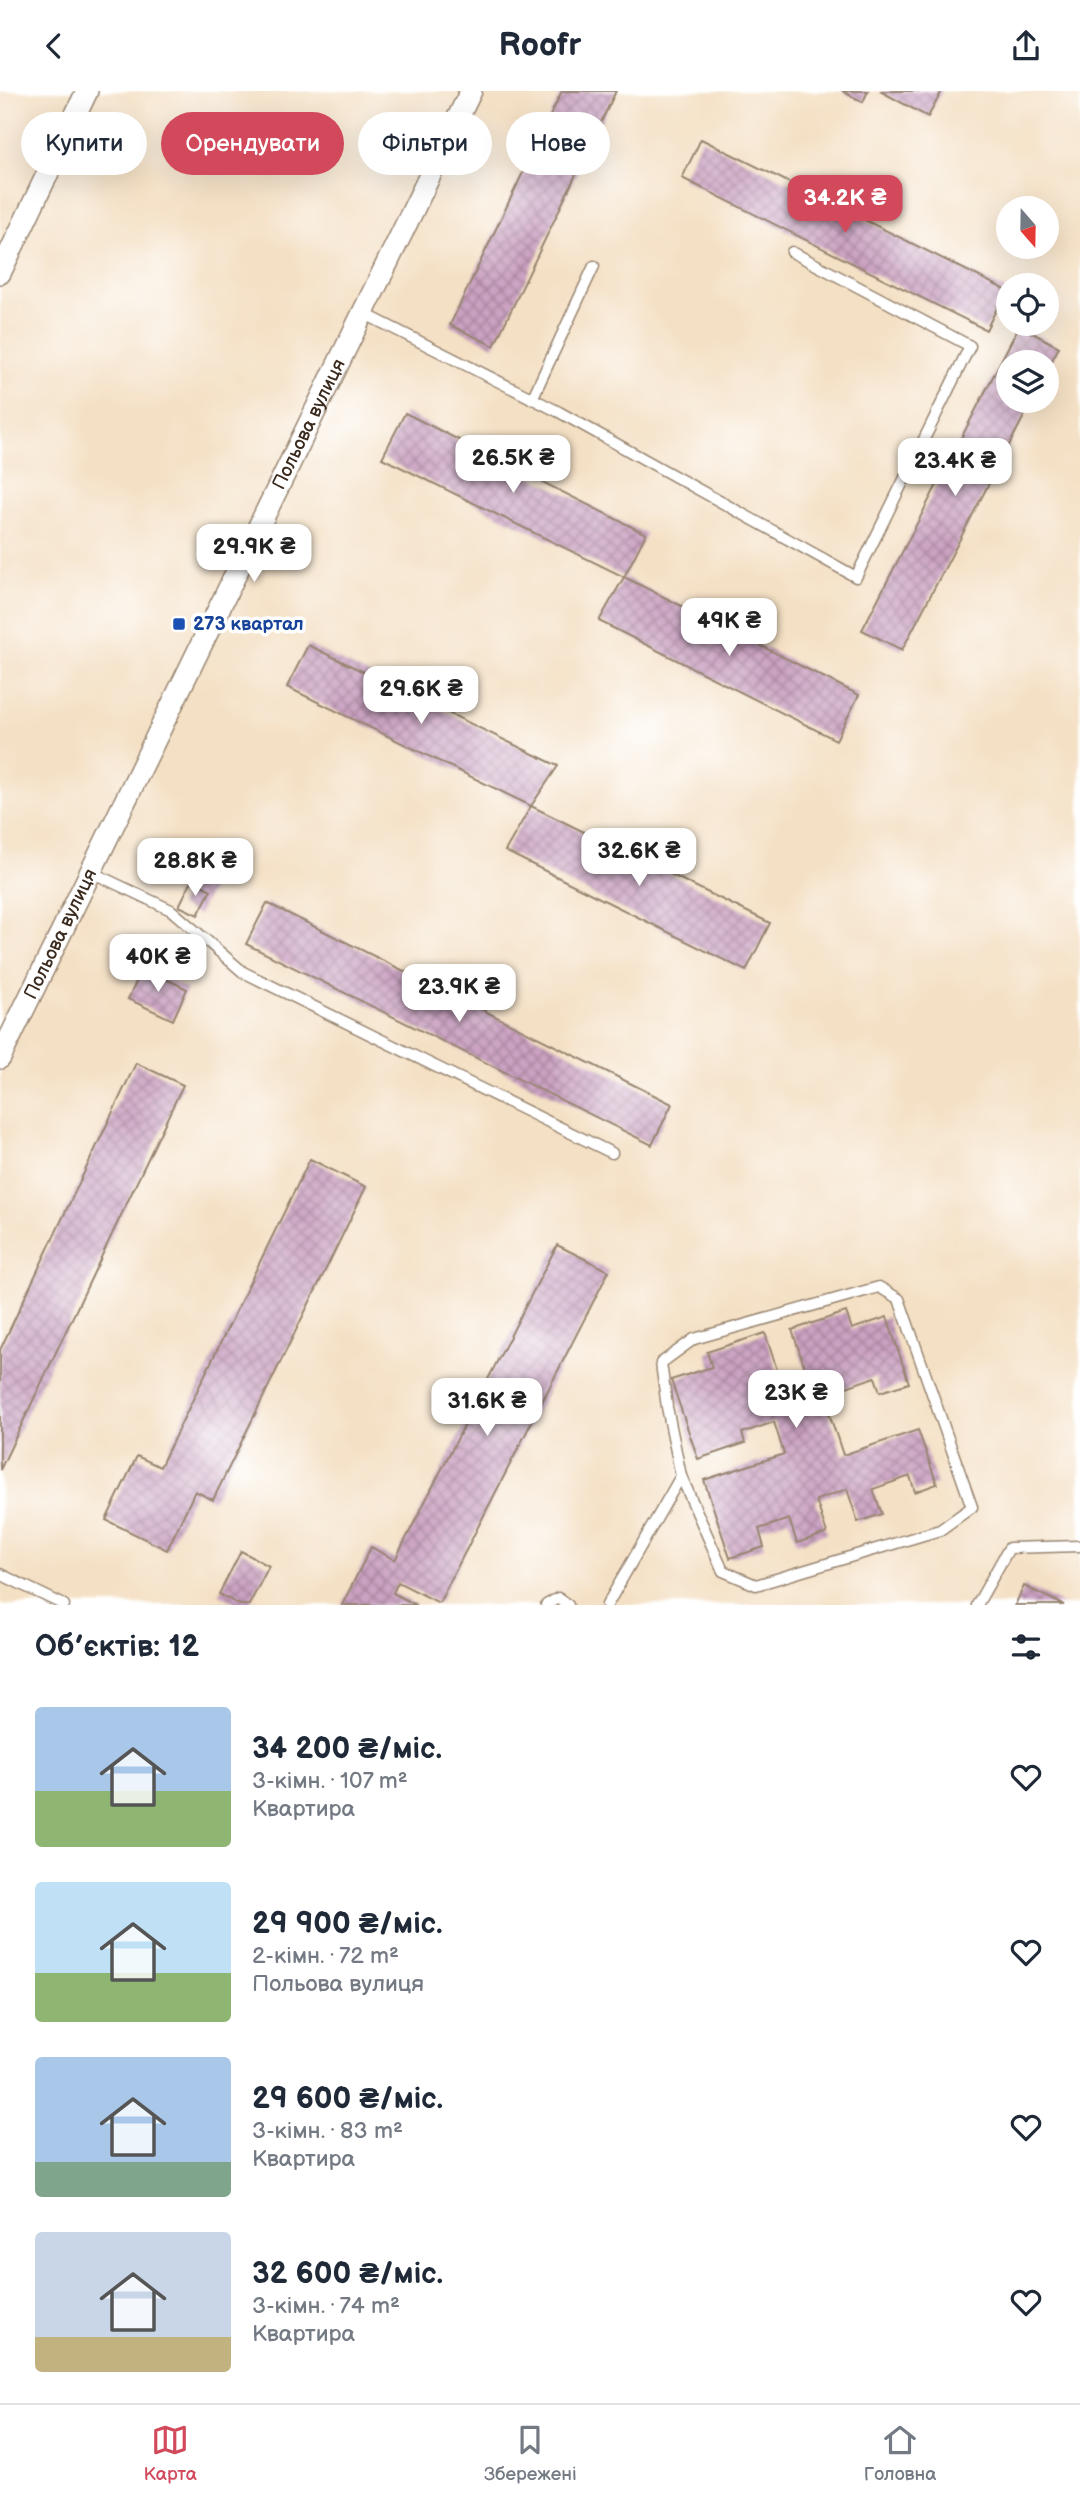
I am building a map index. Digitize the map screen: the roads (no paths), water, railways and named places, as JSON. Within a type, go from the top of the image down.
[{"type":"street","points":[[0,273],[87,91]]},
{"type":"street","name":"Польова вулиця","points":[[0,1058],[471,91]]},
{"type":"lane","points":[[363,313],[532,399],[856,577],[970,346],[792,252]]},
{"type":"lane","points":[[532,399],[594,266]]},
{"type":"lane","points":[[91,872],[170,910],[243,972],[612,1153]]},
{"type":"lane","points":[[607,1605],[681,1476],[667,1407],[662,1363],[694,1339],[880,1287],[899,1299],[972,1507],[940,1530],[756,1585],[723,1571],[681,1476]]},
{"type":"lane","points":[[977,1605],[1009,1548],[1080,1546]]},
{"type":"lane","points":[[0,1574],[64,1605]]},
{"type":"lane","points":[[546,1605],[558,1598],[569,1605]]},
{"type":"place","name":"273 квартал","points":[[179,624]]}]
